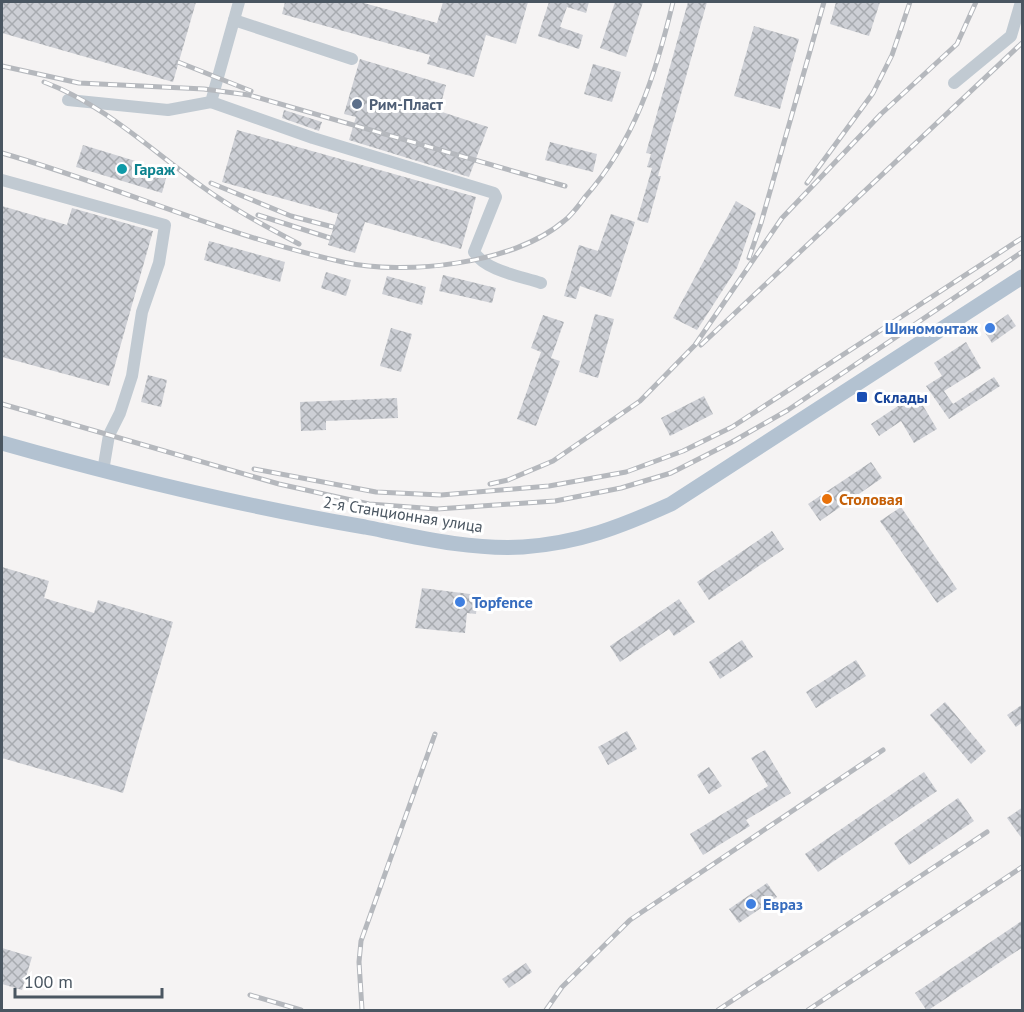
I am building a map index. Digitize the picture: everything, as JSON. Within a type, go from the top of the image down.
[{"type":"main road","name":"2-я Станционная улица","points":[[2,443],[103,471],[290,514],[445,542],[521,547],[590,537],[617,529],[671,504],[1023,277]]},
{"type":"lane","points":[[211,102],[239,2]]},
{"type":"lane","points":[[954,83],[1011,36],[1021,2]]},
{"type":"lane","points":[[234,20],[352,60]]},
{"type":"lane","points":[[68,100],[168,110],[211,102],[313,138],[494,193],[496,197],[474,252],[478,259],[499,269],[540,283]]},
{"type":"lane","points":[[2,180],[165,225],[159,263],[142,312],[132,376],[120,413],[109,435],[103,471]]},
{"type":"building","points":[[2,2],[196,2],[173,82],[2,33]]},
{"type":"building","points":[[285,2],[360,2],[437,23],[443,2],[528,2],[516,44],[486,35],[474,77],[427,64],[430,55],[282,14]]},
{"type":"building","points":[[549,2],[589,2],[586,13],[567,7],[560,27],[583,35],[579,49],[538,36]]},
{"type":"building","points":[[615,2],[643,2],[626,57],[600,48]]},
{"type":"building","points":[[688,2],[707,2],[658,176],[661,176],[648,223],[637,220],[652,168],[647,167],[651,154],[646,153]]},
{"type":"building","points":[[836,2],[880,2],[869,36],[830,24]]},
{"type":"building","points":[[754,26],[799,39],[780,109],[734,96]]},
{"type":"building","points":[[360,59],[446,85],[439,111],[488,127],[469,177],[349,140],[356,117],[344,114]]},
{"type":"building","points":[[593,64],[621,72],[612,102],[584,94]]},
{"type":"building","points":[[284,110],[322,122],[319,131],[282,118]]},
{"type":"building","points":[[237,130],[476,197],[461,249],[365,222],[355,253],[328,245],[338,214],[222,182]]},
{"type":"building","points":[[550,142],[597,154],[593,172],[545,160]]},
{"type":"building","name":"Гараж","points":[[83,145],[168,171],[162,193],[76,167]]},
{"type":"building","points":[[736,201],[756,213],[737,268],[697,330],[673,318]]},
{"type":"building","points":[[2,206],[67,225],[72,208],[153,231],[109,386],[2,357]]},
{"type":"building","points":[[611,214],[635,222],[611,297],[580,286],[576,299],[564,296],[579,245],[598,251]]},
{"type":"building","points":[[209,241],[285,262],[280,282],[204,260]]},
{"type":"building","points":[[326,272],[351,280],[346,296],[321,288]]},
{"type":"building","points":[[443,275],[496,288],[492,303],[439,291]]},
{"type":"building","points":[[387,276],[426,287],[422,305],[382,294]]},
{"type":"building","points":[[595,314],[614,319],[598,378],[579,372]]},
{"type":"building","points":[[1008,314],[1016,326],[992,343],[984,331]]},
{"type":"building","points":[[543,315],[564,322],[551,358],[560,361],[536,426],[517,419],[541,352],[531,348]]},
{"type":"building","points":[[391,328],[412,334],[401,372],[380,366]]},
{"type":"building","points":[[966,342],[981,368],[944,391],[953,404],[994,377],[1000,386],[949,419],[926,386],[942,376],[934,363]]},
{"type":"building","points":[[148,375],[167,380],[161,407],[141,402]]},
{"type":"building","points":[[916,394],[937,429],[914,443],[901,421],[879,436],[871,424]]},
{"type":"building","points":[[704,396],[713,414],[670,436],[661,418]]},
{"type":"building","points":[[397,398],[398,418],[326,421],[326,430],[301,431],[300,402]]},
{"type":"building","points":[[871,462],[882,478],[820,521],[808,504]]},
{"type":"building","points":[[901,507],[957,589],[937,603],[880,521]]},
{"type":"building","points":[[772,531],[784,549],[709,600],[697,582]]},
{"type":"building","points":[[2,567],[49,581],[44,598],[94,613],[98,600],[173,622],[123,793],[2,758]]},
{"type":"building","points":[[422,588],[478,595],[476,614],[467,613],[465,633],[415,628]]},
{"type":"building","points":[[679,599],[695,622],[674,636],[669,629],[620,662],[610,646]]},
{"type":"building","points":[[742,640],[753,657],[720,679],[709,662]]},
{"type":"building","points":[[856,660],[866,676],[816,708],[806,692]]},
{"type":"building","points":[[945,702],[986,751],[971,764],[930,715]]},
{"type":"building","points":[[1023,704],[1023,722],[1016,727],[1007,715]]},
{"type":"building","points":[[627,731],[637,749],[608,765],[598,747]]},
{"type":"building","points":[[765,750],[791,793],[746,820],[750,826],[703,855],[690,834],[768,786],[751,758]]},
{"type":"building","points":[[709,767],[722,786],[709,794],[697,775]]},
{"type":"building","points":[[924,772],[937,791],[818,872],[805,854]]},
{"type":"building","points":[[958,798],[974,821],[909,865],[894,843]]},
{"type":"building","points":[[1023,807],[1023,840],[1007,818]]},
{"type":"building","points":[[767,883],[777,897],[739,923],[729,909]]},
{"type":"building","points":[[1023,920],[1023,947],[927,1011],[915,993]]},
{"type":"building","points":[[2,948],[32,957],[22,990],[2,984]]},
{"type":"building","points":[[526,963],[532,972],[509,988],[502,979]]},
{"type":"railway","points":[[2,153],[256,239],[343,262],[397,268],[427,267],[488,257],[517,248],[543,236],[564,221],[602,175],[617,153],[641,105],[659,55],[673,2]]},
{"type":"railway","points":[[749,258],[824,2]]},
{"type":"railway","points":[[807,183],[873,93],[892,55],[910,2]]},
{"type":"railway","points":[[490,484],[508,480],[553,461],[640,401],[695,345],[782,218],[881,114],[957,44],[976,2]]},
{"type":"railway","points":[[701,345],[1022,43]]},
{"type":"railway","points":[[178,62],[251,91]]},
{"type":"railway","points":[[2,66],[79,83],[204,89],[249,95],[565,186]]},
{"type":"railway","points":[[44,82],[86,102],[212,193],[299,244]]},
{"type":"railway","points":[[211,183],[291,216],[333,227]]},
{"type":"railway","points":[[258,215],[330,238]]},
{"type":"railway","points":[[254,469],[376,492],[441,495],[549,486],[626,472],[683,451],[732,427],[1022,238]]},
{"type":"railway","points":[[2,404],[279,484],[369,504],[437,509],[555,501],[621,488],[671,473],[732,442],[788,410],[1022,252]]},
{"type":"railway","points":[[362,1010],[359,962],[361,941],[435,734]]},
{"type":"railway","points":[[546,1010],[562,987],[630,920],[883,750]]},
{"type":"railway","points":[[718,1010],[987,832]]},
{"type":"railway","points":[[808,1010],[1022,867]]},
{"type":"railway","points":[[250,995],[301,1010]]},
{"type":"place","name":"Рим-Пласт","points":[[357,104]]},
{"type":"place","name":"Гараж","points":[[122,169]]},
{"type":"place","name":"Шиномонтаж","points":[[990,328]]},
{"type":"place","name":"Склады","points":[[862,397]]},
{"type":"place","name":"Столовая","points":[[827,499]]},
{"type":"place","name":"Topfence","points":[[460,602]]},
{"type":"place","name":"Евраз","points":[[751,904]]}]
